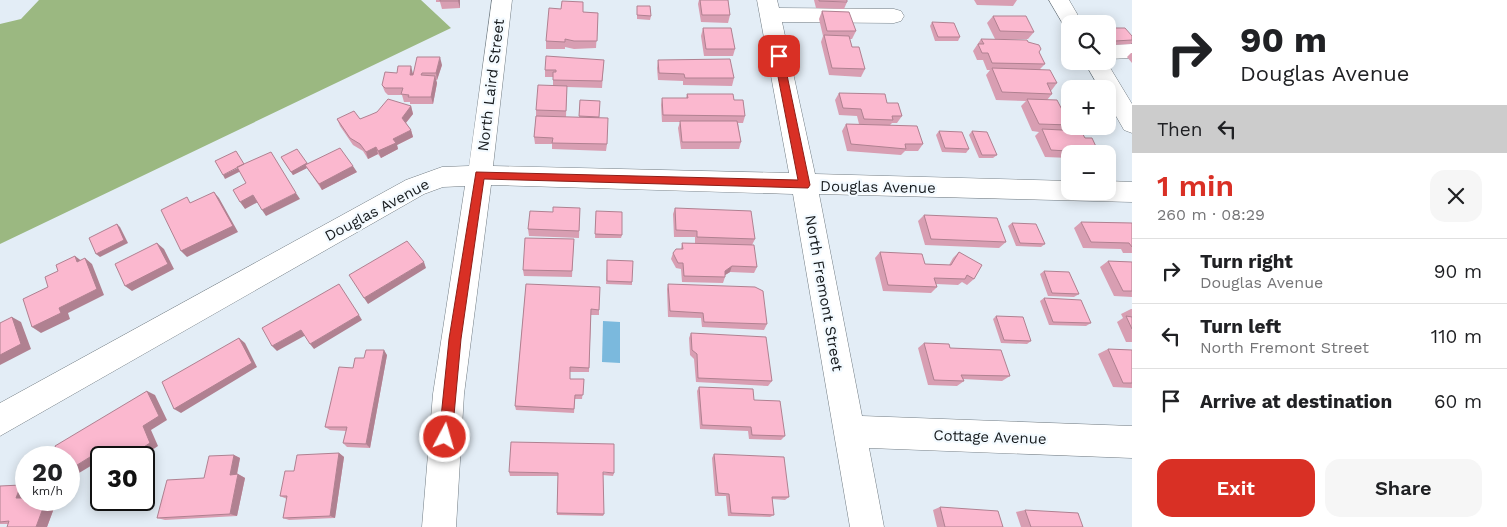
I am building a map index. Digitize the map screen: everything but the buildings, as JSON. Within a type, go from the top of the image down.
[{"type":"street","name":"North Laird Street","points":[[439,527],[440,496],[455,339],[502,0]]},
{"type":"street","points":[[1059,0],[1068,15]]},
{"type":"street","points":[[769,7],[894,16]]},
{"type":"street","name":"North Fremont Street","points":[[769,7],[867,527]]},
{"type":"street","points":[[1116,52],[1132,51]]},
{"type":"street","points":[[1101,70],[1132,124]]},
{"type":"street","name":"Douglas Avenue","points":[[0,420],[415,187],[442,177],[479,175],[1061,191]]},
{"type":"street","points":[[1116,192],[1132,192]]},
{"type":"street","name":"Cottage Avenue","points":[[849,431],[1132,442]]},
{"type":"green space","points":[[39,0],[421,0],[451,28],[0,244],[0,24],[21,19]]},
{"type":"water","points":[[603,321],[620,322],[620,363],[602,362]]},
{"type":"route","points":[[445,437],[455,339],[479,175],[804,185],[779,56]]}]
